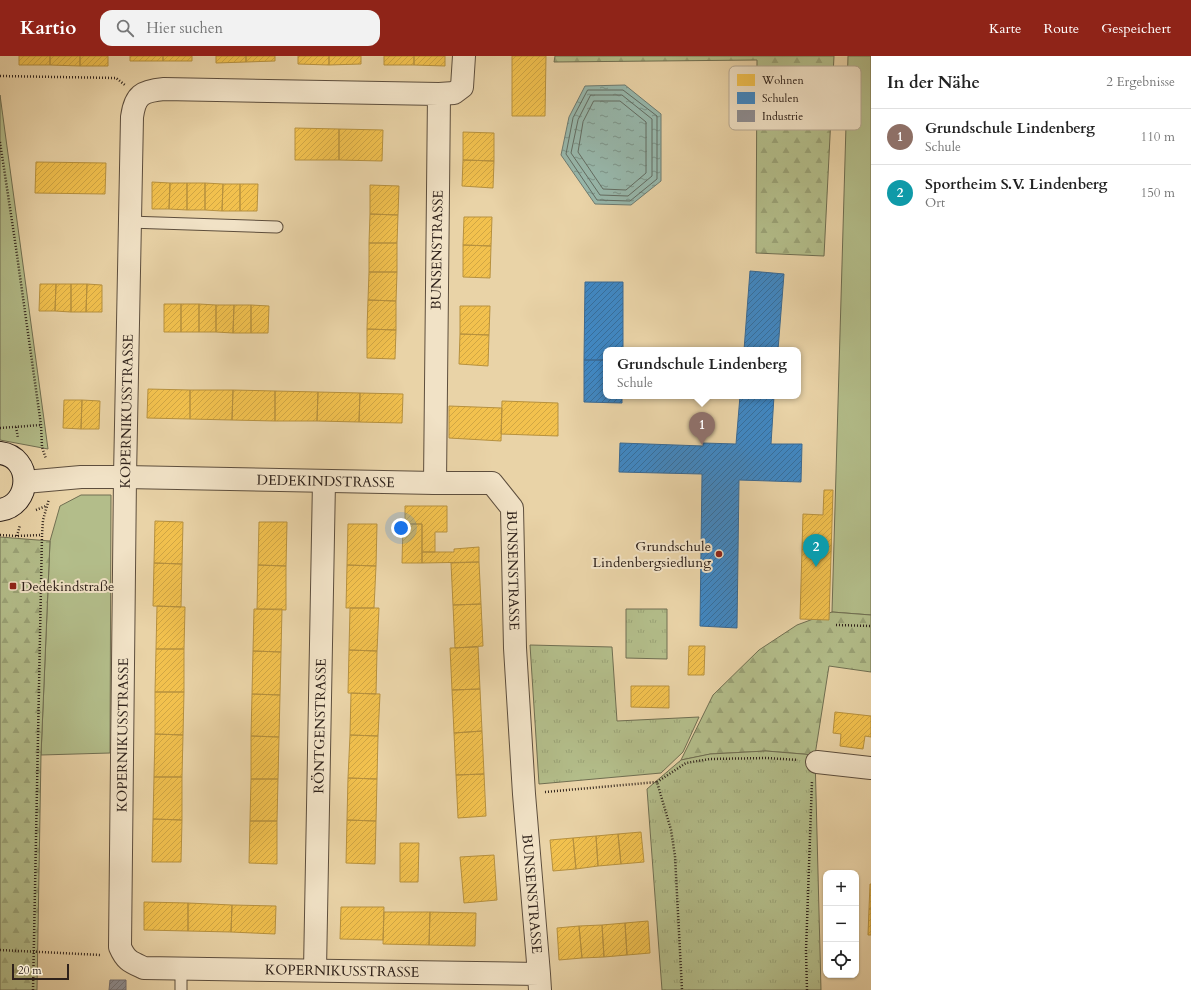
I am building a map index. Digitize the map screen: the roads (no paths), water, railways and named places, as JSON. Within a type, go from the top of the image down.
[{"type":"street","points":[[439,94],[454,93],[462,87],[464,56]]},
{"type":"street","name":"KOPERNIKUSSTRASSE","points":[[439,94],[164,89],[150,91],[139,96],[134,106],[132,117],[129,222],[120,947],[124,956],[130,962],[144,968],[181,979],[315,970],[540,982]]},
{"type":"street","name":"BUNSENSTRASSE","points":[[439,94],[435,483],[492,483],[512,508],[515,648],[524,794],[540,982]]},
{"type":"street","points":[[0,453],[12,458],[19,464],[24,473],[25,482],[23,493],[16,503],[6,509],[0,510]]},
{"type":"street","name":"DEDEKINDSTRASSE","points":[[25,482],[125,477],[435,483]]},
{"type":"street","name":"RÖNTGENSTRASSE","points":[[315,970],[324,481]]},
{"type":"street","points":[[817,762],[871,768]]},
{"type":"lane","points":[[129,222],[278,227]]},
{"type":"water","points":[[625,85],[661,114],[661,181],[631,205],[595,204],[561,155],[569,117],[585,86]]},
{"type":"place","name":"Grundschule Lindenberg","points":[[702,445]]},
{"type":"place","name":"Grundschule Lindenbergsiedlung","points":[[719,554]]},
{"type":"place","name":"Sportheim S.V. Lindenberg","points":[[816,567]]},
{"type":"place","name":"Dedekindstraße","points":[[13,586]]}]
